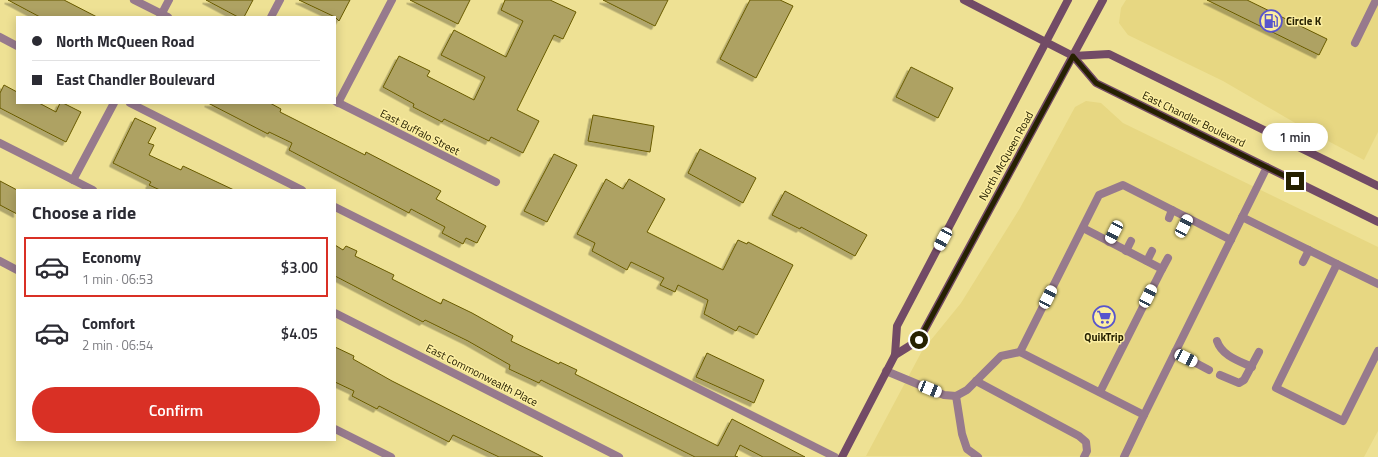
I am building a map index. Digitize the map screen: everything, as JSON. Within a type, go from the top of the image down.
[{"type":"main road","name":"East Chandler Boulevard","points":[[964,0],[1073,56],[1096,83],[1378,222]]},
{"type":"main road","name":"North McQueen Road","points":[[842,457],[895,355],[897,326],[1068,0]]},
{"type":"main road","name":"North McQueen Road","points":[[895,355],[919,340],[1103,0]]},
{"type":"main road","name":"East Chandler Boulevard","points":[[1073,56],[1110,54],[1378,186]]},
{"type":"street","points":[[134,0],[163,16],[169,0]]},
{"type":"street","points":[[272,16],[280,0]]},
{"type":"street","points":[[337,102],[392,0]]},
{"type":"street","points":[[1355,43],[1376,0]]},
{"type":"street","points":[[0,37],[16,45]]},
{"type":"street","name":"East Buffalo Street","points":[[337,102],[496,182]]},
{"type":"street","points":[[73,180],[113,104]]},
{"type":"street","points":[[132,104],[300,189]]},
{"type":"street","points":[[0,143],[91,189]]},
{"type":"street","points":[[1124,457],[1267,167]]},
{"type":"street","points":[[1020,352],[1099,195],[1123,185],[1134,194],[1150,203],[1172,210],[1231,240]]},
{"type":"street","points":[[336,208],[835,457]]},
{"type":"street","points":[[1168,218],[1172,210]]},
{"type":"street","points":[[1242,217],[1338,264],[1377,280]]},
{"type":"street","points":[[1184,226],[1188,218]]},
{"type":"street","points":[[1083,228],[1162,269]]},
{"type":"street","points":[[1109,242],[1114,232]]},
{"type":"street","points":[[1126,250],[1131,241]]},
{"type":"street","points":[[1304,262],[1309,250]]},
{"type":"street","points":[[1147,261],[1152,251]]},
{"type":"street","points":[[1100,392],[1168,258]]},
{"type":"street","points":[[0,262],[16,270]]},
{"type":"street","points":[[1338,264],[1276,388],[1343,422],[1378,351]]},
{"type":"street","name":"East Commonwealth Place","points":[[336,314],[619,457]]},
{"type":"street","points":[[1217,341],[1219,347],[1224,353],[1252,367]]},
{"type":"street","points":[[886,371],[944,395],[956,396],[967,390],[1002,356],[1020,352],[1144,415]]},
{"type":"street","points":[[1175,352],[1209,370]]},
{"type":"street","points":[[1220,375],[1239,383],[1244,380],[1259,352]]},
{"type":"street","points":[[976,381],[1079,436],[1086,442],[1087,452],[1084,457]]},
{"type":"street","points":[[956,396],[962,434],[967,449],[978,457]]},
{"type":"street","points":[[336,429],[392,457]]},
{"type":"shaded area","points":[[1126,0],[1378,0],[1378,132],[1364,160],[1309,131],[1223,81],[1128,35],[1119,23],[1121,8]]},
{"type":"shaded area","points":[[1086,101],[1101,103],[1123,123],[1378,247],[1378,431],[1364,457],[866,456],[922,351],[961,303],[1020,208],[1075,107]]},
{"type":"building","points":[[8,0],[64,0],[95,16],[38,16]]},
{"type":"building","points":[[206,0],[253,0],[245,16],[236,16]]},
{"type":"building","points":[[299,0],[350,0],[339,21],[336,16],[333,16]]},
{"type":"building","points":[[410,0],[470,0],[458,24]]},
{"type":"building","points":[[505,0],[550,0],[576,12],[563,39],[554,35],[517,110],[539,121],[523,153],[491,137],[489,141],[444,119],[442,122],[413,107],[414,104],[383,87],[399,56],[430,71],[427,76],[474,100],[485,77],[441,55],[454,30],[506,57],[523,21],[501,10]]},
{"type":"building","points":[[603,0],[668,0],[655,26]]},
{"type":"building","points":[[750,0],[780,0],[793,6],[756,78],[720,59]]},
{"type":"building","name":"Circle K","points":[[1207,0],[1247,0],[1327,39],[1319,55]]},
{"type":"building","points":[[911,67],[953,88],[938,118],[896,97]]},
{"type":"building","points":[[4,85],[16,91],[16,104],[41,104],[56,112],[60,104],[65,104],[81,112],[66,142],[0,108],[0,93]]},
{"type":"building","points":[[210,104],[272,104],[281,109],[280,112],[365,155],[366,152],[441,191],[436,199],[486,226],[477,243],[466,238],[463,244],[442,233],[445,227],[411,209],[409,213],[289,150],[292,143],[269,132],[268,134]]},
{"type":"building","points":[[593,115],[654,126],[650,152],[588,141]]},
{"type":"building","points":[[135,118],[156,128],[148,143],[154,145],[149,155],[181,170],[183,166],[232,189],[158,189],[149,185],[151,182],[113,163]]},
{"type":"building","points":[[700,149],[756,178],[743,203],[688,173]]},
{"type":"building","points":[[554,154],[577,165],[547,222],[524,211]]},
{"type":"building","points":[[606,179],[623,189],[629,179],[665,199],[647,232],[723,270],[738,240],[747,244],[748,242],[793,265],[757,335],[739,326],[736,331],[704,314],[708,300],[678,285],[675,292],[660,285],[664,278],[631,262],[627,270],[592,251],[595,243],[577,234]]},
{"type":"building","points":[[0,181],[16,189],[16,213],[0,205]]},
{"type":"building","points":[[785,191],[867,235],[855,256],[801,227],[800,229],[772,215]]},
{"type":"building","points":[[336,246],[343,250],[346,246],[357,251],[355,256],[394,275],[392,279],[441,304],[443,299],[472,313],[513,336],[511,341],[559,364],[560,362],[577,370],[575,374],[718,446],[732,419],[805,457],[763,457],[740,445],[735,456],[738,457],[695,457],[541,380],[539,383],[509,369],[510,365],[468,341],[425,320],[423,322],[336,277]]},
{"type":"building","points":[[336,347],[354,356],[353,359],[392,381],[543,457],[499,457],[453,435],[449,442],[379,406],[377,409],[352,396],[354,391],[336,382]]},
{"type":"building","points":[[707,353],[764,380],[754,403],[696,377]]},
{"type":"place","name":"Circle K","points":[[1271,21]]},
{"type":"place","name":"QuikTrip","points":[[1104,317]]},
{"type":"route","points":[[919,340],[1073,56],[1096,83],[1295,181]]}]
